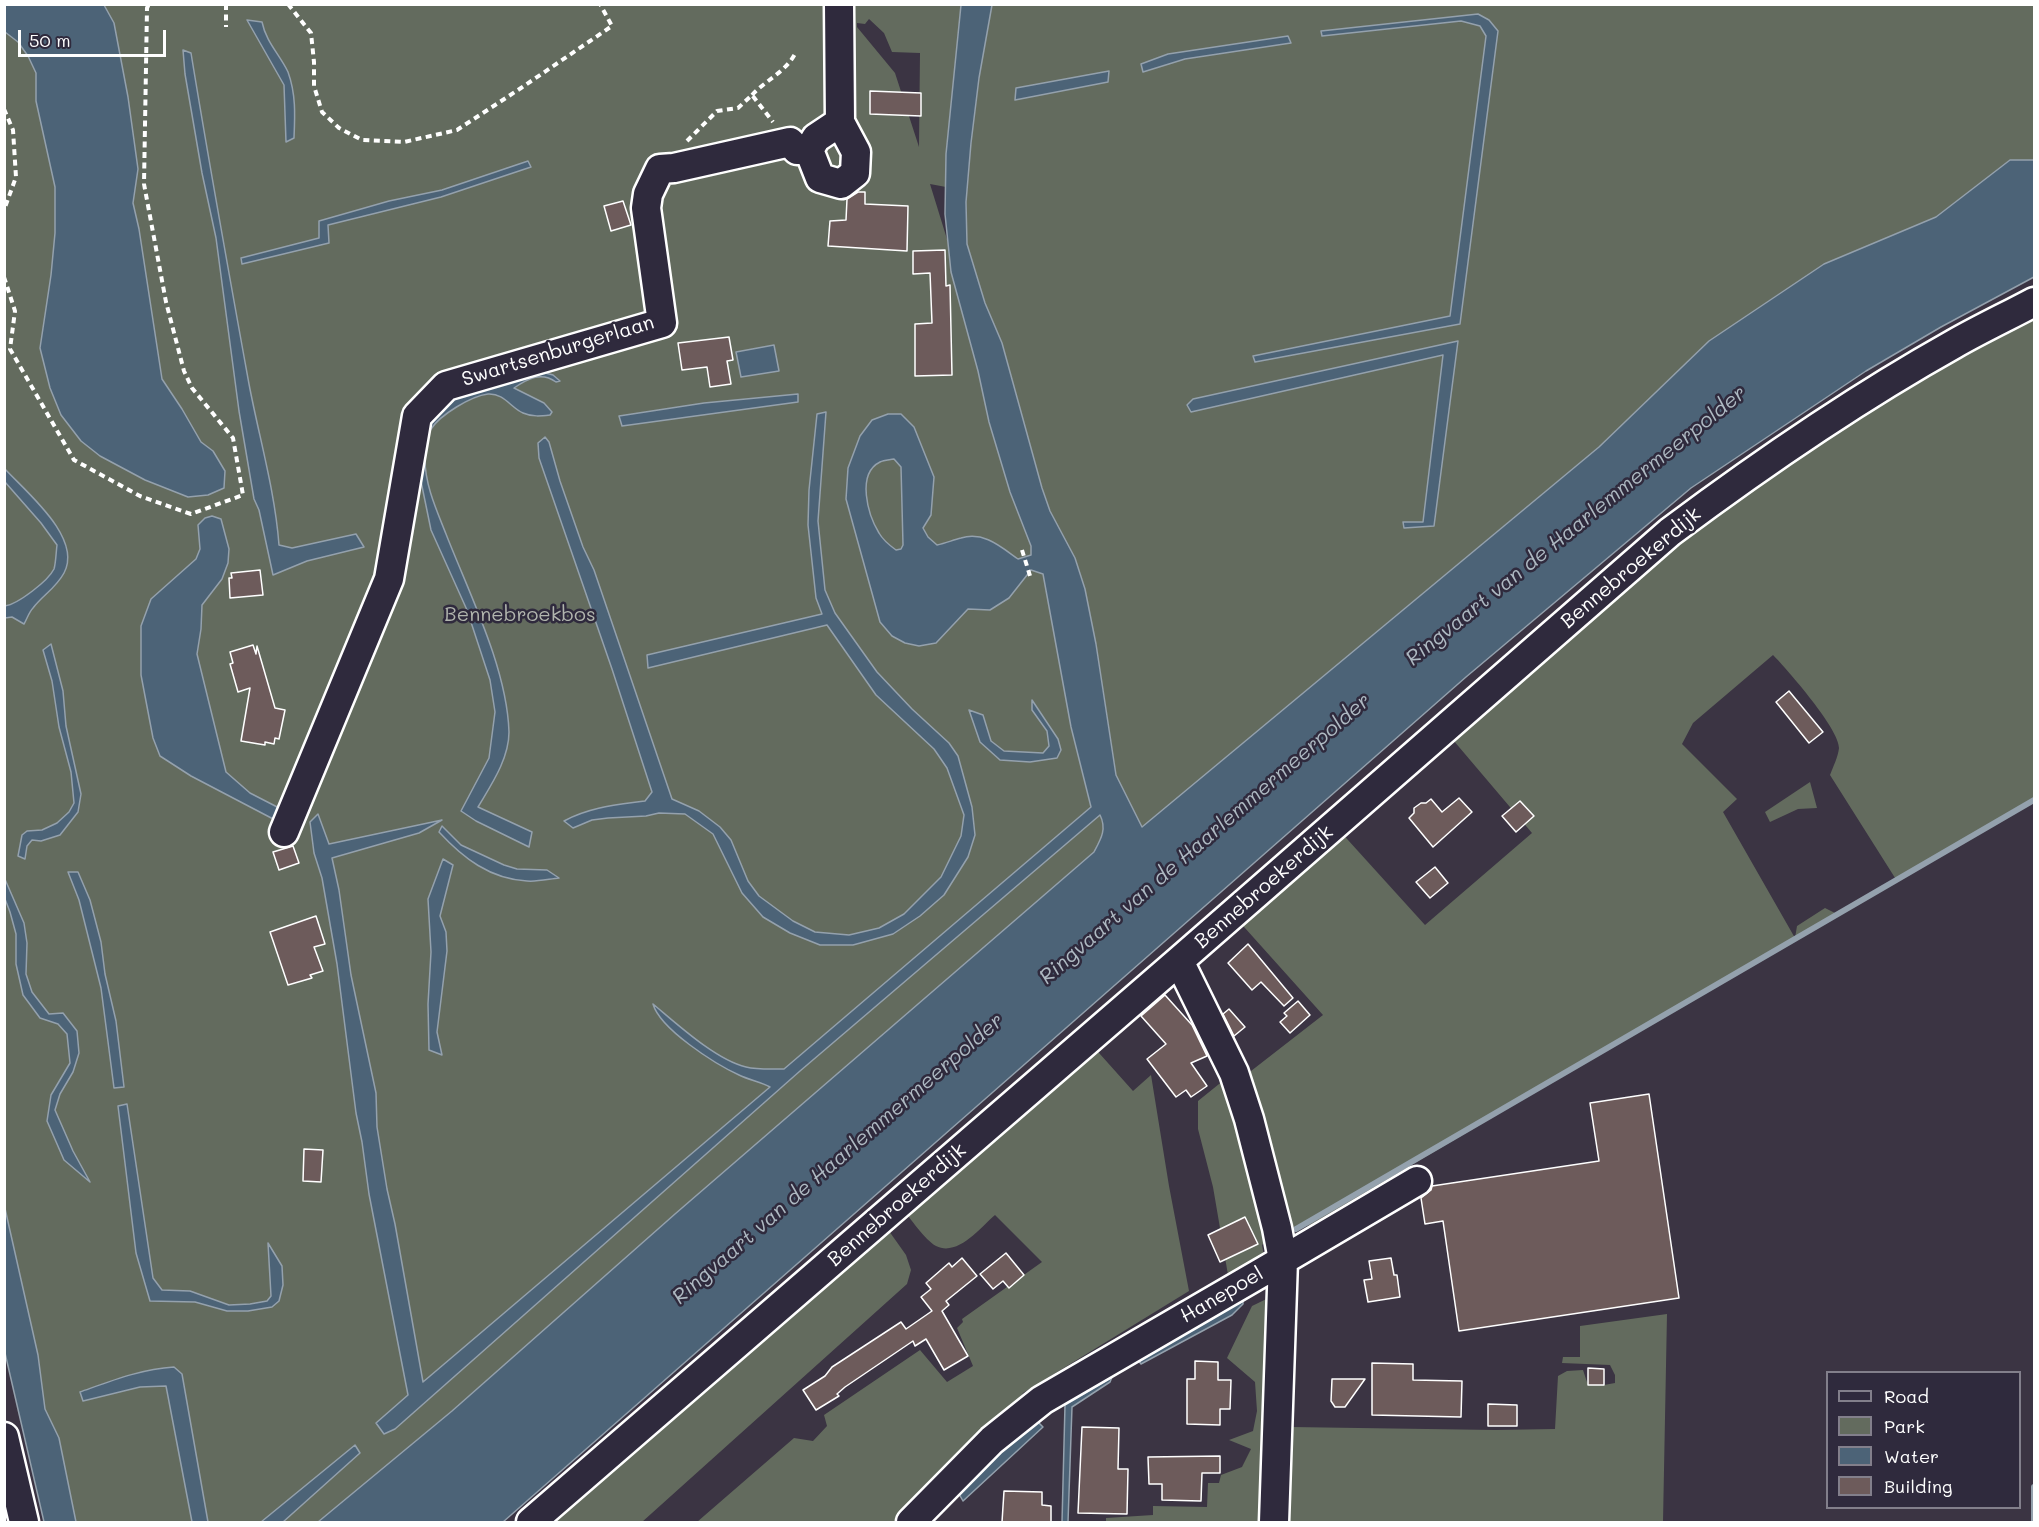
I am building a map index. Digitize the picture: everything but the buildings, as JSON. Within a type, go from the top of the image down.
[{"type":"street","points":[[839,4],[840,122],[856,152],[855,173],[841,184],[820,178],[799,146],[840,122]]},
{"type":"street","name":"Swartsenburgerlaan","points":[[284,832],[389,579],[417,416],[446,386],[662,323],[646,208],[648,194],[660,170],[799,146]]},
{"type":"street","name":"Bennebroekerdijk","points":[[531,1522],[1670,532],[1751,471],[1856,403],[1954,344],[2034,302]]},
{"type":"street","name":"Hanepoel","points":[[911,1522],[992,1440],[1041,1401],[1283,1260],[1249,1119],[1234,1073],[1179,961]]},
{"type":"street","points":[[1274,1522],[1283,1260],[1417,1181]]},
{"type":"street","points":[[4,1437],[24,1522]]},
{"type":"path","points":[[4,277],[15,311],[10,349],[74,460],[140,496],[191,514],[243,495],[233,438],[192,388],[184,371],[164,290],[144,184],[144,113],[147,8],[149,4]]},
{"type":"path","points":[[226,4],[226,27]]},
{"type":"path","points":[[288,4],[311,33],[314,86],[322,112],[339,128],[362,140],[404,142],[457,130],[612,26],[600,4]]},
{"type":"path","points":[[684,143],[717,111],[738,108],[760,86],[785,68],[796,52]]},
{"type":"path","points":[[752,95],[799,146]]},
{"type":"path","points":[[4,109],[14,130],[16,177],[4,210]]},
{"type":"path","points":[[1022,550],[1031,579]]},
{"type":"green space","name":"Bennebroekbos","points":[[4,5],[961,5],[946,154],[946,187],[930,184],[1058,614],[1076,746],[1091,807],[767,1085],[770,1087],[585,1245],[384,1434],[395,1429],[800,1071],[1100,814],[1103,834],[1094,852],[675,1214],[452,1411],[318,1522],[283,1522],[360,1453],[268,1522],[68,1522],[5,1296]],"holes":[[[869,19],[884,33],[892,52],[920,53],[919,147],[895,73],[857,27],[857,23],[865,24]]]},
{"type":"green space","points":[[992,5],[2034,5],[2034,160],[2010,160],[1936,217],[1824,264],[1709,341],[1599,447],[1213,768],[1152,826],[1142,827],[1116,775],[1096,644],[1085,589],[1075,558],[1050,511],[1042,488],[1002,343],[985,303],[967,244],[966,202],[971,143],[979,78]]},
{"type":"green space","points":[[2034,307],[2034,801],[1897,881],[1830,775],[1839,748],[1831,728],[1812,700],[1773,655],[1693,723],[1682,744],[1737,799],[1723,812],[1795,938],[1797,926],[1825,908],[1837,914],[1310,1225],[1292,1230],[1242,1078],[1323,1015],[1236,918],[1338,829],[1425,925],[1532,833],[1448,734],[1685,527]]},
{"type":"green space","points":[[1810,782],[1817,808],[1798,809],[1770,822],[1765,812]]},
{"type":"green space","points":[[1091,1044],[1133,1091],[1151,1075],[1189,1291],[1023,1393],[1016,1406],[955,1462],[896,1522],[697,1522],[794,1438],[813,1441],[827,1426],[824,1415],[920,1350],[947,1382],[973,1366],[957,1328],[963,1322],[962,1319],[1042,1262],[995,1215],[969,1239],[953,1247],[944,1248],[936,1246],[927,1239],[902,1208]]},
{"type":"green space","points":[[1224,1080],[1269,1238],[1262,1245],[1264,1256],[1228,1275],[1213,1187],[1198,1129],[1198,1101]]},
{"type":"green space","points":[[889,1231],[906,1255],[911,1270],[907,1284],[642,1522],[554,1522]]},
{"type":"green space","points":[[1291,1287],[1264,1522],[1106,1522],[1106,1518],[1153,1515],[1153,1506],[1207,1507],[1208,1483],[1219,1483],[1221,1475],[1242,1467],[1251,1449],[1229,1440],[1253,1431],[1257,1411],[1255,1382],[1227,1358],[1252,1306]]},
{"type":"green space","points":[[1667,1314],[1663,1522],[1289,1522],[1291,1427],[1555,1429],[1558,1376],[1567,1371],[1583,1370],[1588,1385],[1615,1383],[1615,1375],[1610,1365],[1562,1363],[1563,1357],[1580,1357],[1580,1326]]},
{"type":"water","points":[[5,4],[104,5],[114,23],[128,97],[138,169],[133,203],[162,379],[201,442],[213,451],[225,471],[224,488],[208,495],[188,497],[145,480],[100,456],[81,441],[61,415],[50,388],[40,348],[55,233],[55,187],[36,101],[36,73],[18,42],[5,32]]},
{"type":"water","name":"Ringvaart van de Haarlemmermeerpolder","points":[[961,5],[992,5],[979,78],[971,143],[966,202],[967,244],[985,303],[1002,343],[1042,488],[1050,511],[1075,558],[1085,589],[1096,644],[1116,775],[1142,827],[1599,447],[1709,341],[1824,264],[1936,217],[2010,160],[2034,160],[2034,277],[1866,371],[1691,488],[1466,677],[503,1522],[318,1522],[452,1411],[675,1214],[1094,852],[1099,843],[1103,829],[1100,815],[800,1071],[395,1429],[384,1434],[376,1423],[408,1395],[369,1194],[337,964],[322,878],[314,853],[310,822],[318,814],[329,844],[442,820],[419,833],[332,858],[351,975],[376,1093],[377,1127],[387,1189],[423,1382],[770,1087],[729,1070],[690,1045],[666,1024],[653,1004],[697,1040],[734,1063],[755,1069],[784,1069],[1091,807],[1071,727],[1043,574],[1031,570],[1009,598],[990,610],[968,609],[936,643],[919,646],[905,643],[892,636],[880,622],[846,499],[848,468],[860,436],[872,420],[888,414],[901,414],[914,427],[934,477],[931,515],[923,528],[928,537],[937,545],[969,536],[985,538],[1018,559],[1031,555],[1031,546],[1010,492],[989,422],[978,371],[951,272],[945,214],[946,154]],"holes":[[[894,459],[901,467],[903,545],[901,549],[896,550],[882,538],[875,525],[868,506],[866,485],[868,476],[880,462]]]},
{"type":"water","points":[[1478,14],[1489,20],[1498,31],[1460,324],[1255,362],[1253,356],[1450,316],[1486,36],[1480,26],[1461,21],[1322,36],[1321,31]]},
{"type":"water","points":[[247,20],[262,22],[291,80],[294,96],[294,138],[286,142],[284,85]]},
{"type":"water","points":[[1288,36],[1291,43],[1185,59],[1143,72],[1141,64],[1168,54]]},
{"type":"water","points":[[183,50],[191,53],[249,384],[274,505],[279,545],[292,548],[356,534],[364,547],[307,561],[273,575],[259,510],[254,499],[239,411],[216,238],[202,173]]},
{"type":"water","points":[[1109,71],[1108,82],[1015,100],[1016,88]]},
{"type":"water","points":[[528,161],[531,167],[441,197],[328,225],[329,243],[242,264],[241,258],[319,238],[319,221],[389,201],[442,190]]},
{"type":"water","points":[[1458,341],[1434,526],[1404,528],[1403,522],[1423,522],[1443,355],[1191,412],[1187,405],[1193,399]]},
{"type":"water","points":[[774,345],[779,371],[741,377],[736,352]]},
{"type":"water","points":[[534,370],[553,375],[560,381],[540,377],[529,379],[514,388],[544,403],[552,412],[550,415],[526,414],[494,394],[473,398],[441,418],[431,429],[425,460],[432,498],[485,631],[502,682],[507,708],[509,732],[506,752],[478,807],[532,832],[529,847],[476,821],[461,811],[489,758],[495,712],[490,680],[467,610],[431,530],[417,462],[429,424],[449,402],[476,387]]},
{"type":"water","points":[[798,394],[798,402],[622,426],[619,416],[704,403]]},
{"type":"water","points":[[826,412],[818,521],[825,590],[835,613],[877,672],[949,743],[958,756],[972,807],[975,835],[968,857],[944,895],[920,916],[893,934],[853,945],[820,945],[790,933],[763,917],[742,893],[713,834],[685,814],[659,813],[592,820],[573,828],[564,821],[613,805],[645,801],[652,792],[539,458],[538,443],[545,437],[549,442],[560,481],[583,547],[594,570],[672,799],[699,811],[720,827],[731,840],[748,881],[759,896],[793,921],[815,932],[849,935],[879,928],[904,914],[941,877],[961,836],[964,815],[947,768],[934,749],[876,695],[827,625],[648,668],[647,655],[822,614],[816,598],[808,525],[809,490],[817,414]]},
{"type":"water","points":[[5,469],[50,516],[66,545],[68,559],[61,578],[32,610],[24,624],[12,617],[5,618],[5,606],[25,597],[51,574],[55,566],[57,545],[5,482]]},
{"type":"water","points":[[212,516],[221,519],[229,549],[228,563],[222,579],[202,605],[197,654],[226,772],[250,793],[283,810],[277,821],[191,776],[160,756],[153,738],[141,675],[141,626],[151,599],[196,559],[200,549],[198,525],[205,518]]},
{"type":"water","points":[[51,644],[63,691],[66,726],[81,794],[78,812],[60,835],[41,841],[32,840],[27,846],[25,859],[18,856],[22,835],[27,831],[42,830],[57,823],[69,812],[74,803],[71,772],[59,727],[52,681],[43,650]]},
{"type":"water","points":[[1032,700],[1058,739],[1061,750],[1057,758],[1030,762],[1000,760],[980,742],[969,710],[983,715],[991,741],[1004,751],[1043,753],[1049,746],[1047,731],[1032,710]]},
{"type":"water","points":[[442,826],[461,845],[504,865],[517,869],[547,870],[559,878],[527,881],[489,871],[478,866],[448,841],[439,832]]},
{"type":"water","points":[[443,859],[453,865],[440,916],[446,932],[447,951],[437,1032],[442,1055],[429,1050],[428,1004],[431,952],[428,899]]},
{"type":"water","points":[[68,872],[78,872],[90,900],[101,942],[105,974],[116,1021],[124,1087],[114,1088],[101,988],[79,900]]},
{"type":"water","points":[[4,877],[24,923],[27,943],[26,974],[32,992],[49,1014],[63,1013],[77,1031],[79,1053],[73,1072],[60,1094],[55,1110],[90,1182],[64,1160],[47,1121],[51,1095],[70,1063],[67,1034],[58,1024],[40,1018],[23,995],[16,964],[16,934],[5,899]]},
{"type":"water","points":[[127,1104],[153,1278],[162,1290],[190,1291],[229,1305],[267,1301],[271,1296],[268,1243],[282,1266],[283,1285],[279,1301],[272,1307],[248,1311],[227,1311],[195,1302],[150,1301],[136,1253],[118,1106]]},
{"type":"water","points":[[4,1204],[38,1355],[45,1409],[59,1438],[76,1522],[44,1522],[5,1353]]},
{"type":"water","points":[[1243,1301],[1243,1304],[1232,1315],[1141,1364],[1137,1358]]},
{"type":"water","points":[[174,1367],[182,1374],[208,1522],[192,1522],[166,1386],[140,1387],[83,1401],[80,1392],[138,1373]]},
{"type":"water","points":[[1112,1377],[1110,1382],[1072,1407],[1068,1522],[1062,1522],[1065,1405]]},
{"type":"water","points":[[1038,1422],[1043,1427],[963,1501],[959,1494],[977,1474],[1006,1446]]},
{"type":"water","points":[[355,1445],[360,1453],[283,1522],[261,1522]]},
{"type":"waterway","points":[[1296,1229],[2034,800]]},
{"type":"waterway","points":[[2034,1487],[2034,1522]]}]
